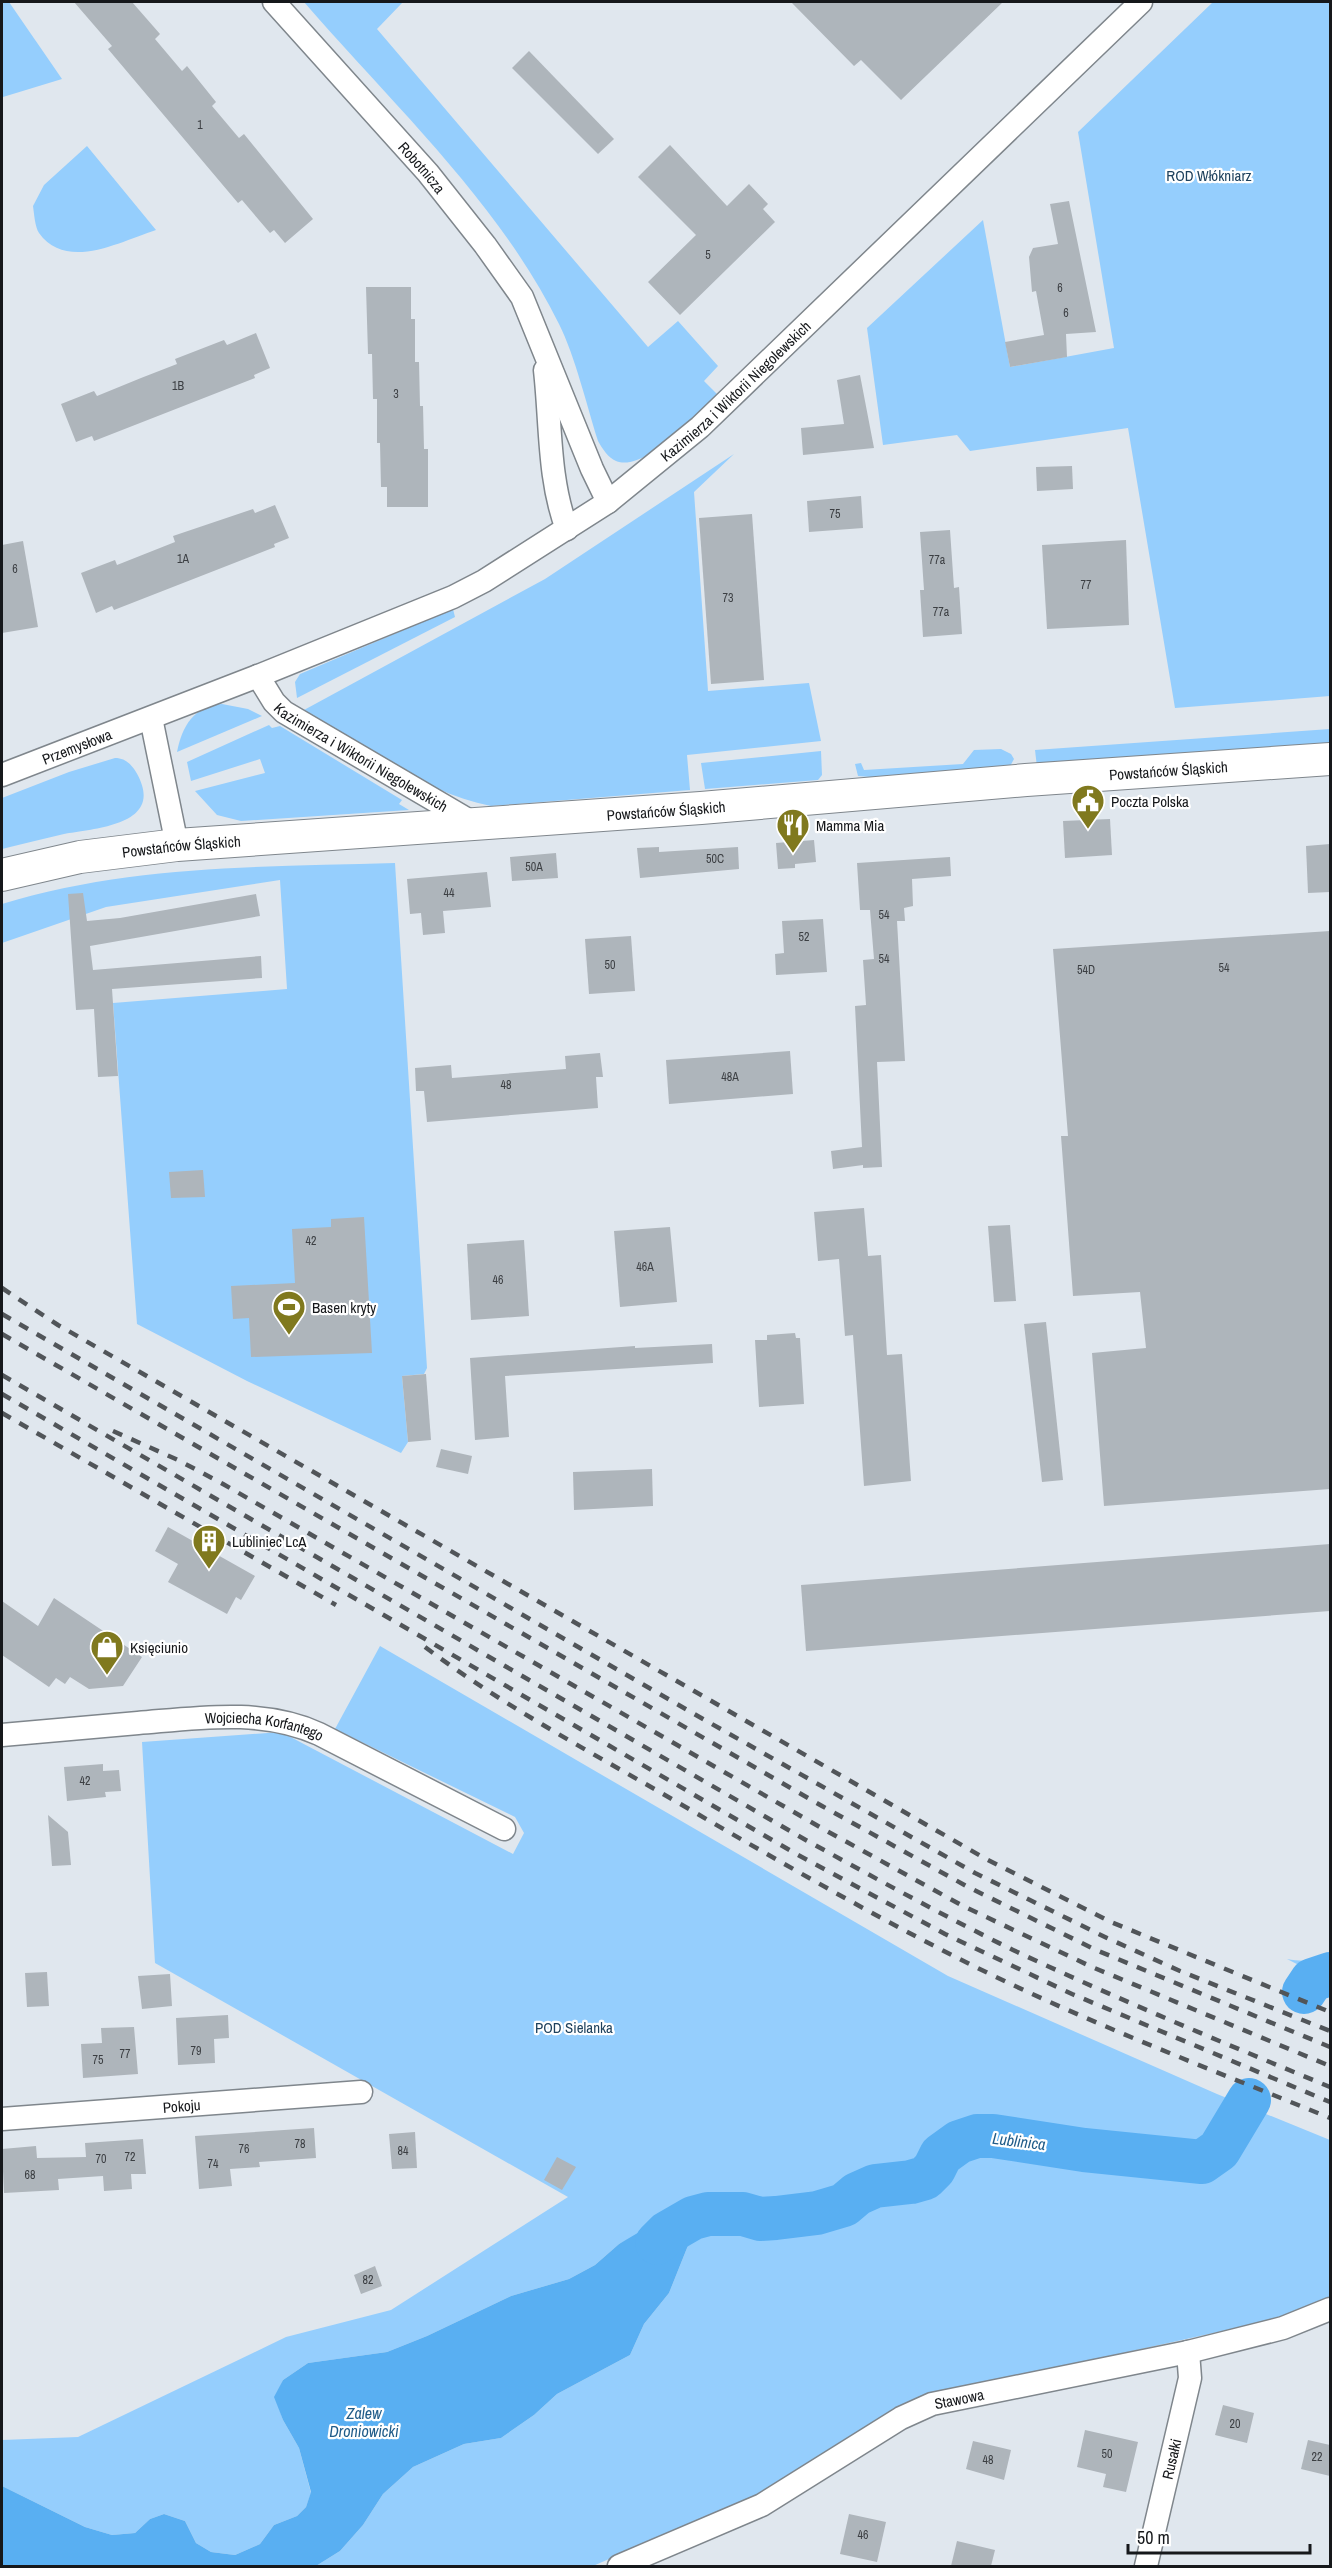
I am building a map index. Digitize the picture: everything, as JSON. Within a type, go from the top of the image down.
[{"type":"main road","name":"Powstańców Śląskich","points":[[2,875],[80,857],[177,845],[1330,759]]},
{"type":"street","name":"Robotnicza","points":[[274,2],[428,173],[485,245],[522,297],[592,469],[608,502]]},
{"type":"street","name":"Kazimierza i Wiktorii Niegolewskich","points":[[151,718],[453,597],[608,502],[700,427],[1141,2]]},
{"type":"street","name":"Robotnicza","points":[[543,351],[552,466],[560,511],[567,529]]},
{"type":"street","name":"Kazimierza i Wiktorii Niegolewskich","points":[[258,676],[265,689],[284,712],[475,824]]},
{"type":"street","name":"Przemysłowa","points":[[2,775],[151,718]]},
{"type":"street","points":[[151,718],[177,845]]},
{"type":"street","name":"Wojciecha Korfantego","points":[[2,1735],[210,1717],[268,1719],[303,1727],[319,1734],[504,1829]]},
{"type":"street","name":"Pokoju","points":[[2,2119],[361,2092]]},
{"type":"street","name":"Stawowa","points":[[619,2566],[771,2501],[915,2410],[932,2404],[1188,2352],[1283,2328],[1330,2309]]},
{"type":"street","name":"Rusałki","points":[[1146,2566],[1190,2378],[1188,2352]]},
{"type":"green space","points":[[2,2],[9,2],[62,79],[3,97]]},
{"type":"green space","points":[[304,2],[403,2],[377,29],[648,347],[678,321],[718,366],[704,381],[717,394],[670,439],[642,458],[628,462],[610,458],[598,441],[575,366],[559,324],[534,279],[506,236],[442,156]]},
{"type":"green space","name":"ROD Włókniarz","points":[[1213,2],[1330,2],[1330,696],[1175,708],[1128,428],[970,451],[957,435],[883,445],[867,328],[983,220],[1010,367],[1114,348],[1078,132]]},
{"type":"green space","points":[[87,146],[156,230],[111,246],[79,252],[64,251],[51,245],[39,233],[33,206],[44,185]]},
{"type":"green space","points":[[734,454],[694,492],[708,691],[809,683],[821,741],[687,755],[690,790],[491,806],[441,790],[417,779],[304,710],[545,579]]},
{"type":"green space","points":[[453,609],[455,617],[297,698],[295,682],[300,674]]},
{"type":"green space","points":[[222,704],[248,709],[262,716],[177,752],[182,734],[191,719],[204,709]]},
{"type":"green space","points":[[269,725],[272,728],[280,726],[402,800],[399,804],[409,810],[241,821],[217,815],[195,791],[265,773],[260,759],[191,781],[187,762]]},
{"type":"green space","points":[[1330,729],[1330,744],[1037,767],[1035,750]]},
{"type":"green space","points":[[1001,749],[1011,754],[1014,759],[1008,770],[895,779],[858,776],[855,764],[861,763],[864,770],[963,764],[974,750]]},
{"type":"green space","points":[[821,751],[822,775],[818,780],[705,789],[701,763]]},
{"type":"green space","points":[[115,758],[125,760],[132,766],[143,790],[142,803],[135,813],[124,821],[109,826],[2,849],[2,798],[69,772]]},
{"type":"green space","points":[[395,863],[427,1368],[424,1374],[402,1376],[408,1442],[401,1453],[247,1381],[137,1324],[113,1003],[287,989],[280,880],[106,907],[2,943],[2,904],[50,891],[98,882],[196,870]]},
{"type":"green space","name":"POD Sielanka","points":[[380,1646],[948,1976],[1217,2094],[1330,2140],[1330,2299],[1277,2319],[929,2396],[772,2488],[593,2566],[316,2566],[340,2551],[363,2525],[383,2494],[413,2467],[464,2444],[501,2438],[534,2415],[557,2394],[630,2355],[644,2324],[669,2293],[689,2243],[707,2215],[677,2216],[619,2244],[595,2265],[569,2279],[511,2296],[427,2336],[387,2352],[308,2363],[283,2380],[275,2397],[283,2420],[299,2448],[311,2493],[306,2507],[297,2516],[274,2525],[260,2544],[235,2555],[211,2552],[196,2543],[185,2521],[164,2514],[150,2519],[135,2533],[112,2535],[85,2527],[2,2486],[2,2440],[78,2437],[286,2337],[391,2310],[568,2197],[155,1963],[142,1742],[281,1732],[513,1854],[524,1833],[515,1817],[335,1729]]},
{"type":"green space","points":[[1330,1955],[1330,1981],[1287,1959],[1309,1960]]},
{"type":"water","name":"Zalew Droniowicki","points":[[708,2214],[689,2243],[669,2293],[644,2324],[630,2355],[557,2394],[534,2415],[501,2438],[464,2444],[413,2467],[383,2494],[363,2525],[340,2551],[316,2566],[2,2566],[2,2486],[85,2527],[112,2535],[135,2533],[150,2519],[164,2514],[185,2521],[196,2543],[211,2552],[235,2555],[260,2544],[274,2525],[297,2516],[306,2507],[311,2492],[299,2448],[283,2420],[274,2397],[283,2380],[308,2363],[387,2352],[427,2336],[511,2296],[569,2279],[595,2265],[619,2244],[663,2218]]},
{"type":"building","points":[[74,2],[132,2],[160,34],[155,39],[182,71],[187,66],[216,102],[212,106],[239,138],[244,134],[313,219],[285,243],[274,230],[270,233],[242,200],[238,203],[108,49],[112,46]]},
{"type":"building","points":[[791,2],[1003,2],[901,100],[861,60],[854,66]]},
{"type":"building","points":[[529,51],[614,139],[598,154],[512,68]]},
{"type":"building","points":[[670,145],[727,206],[749,184],[768,204],[763,209],[775,222],[680,315],[648,282],[696,235],[638,177]]},
{"type":"building","points":[[1069,201],[1096,332],[1066,334],[1067,357],[1010,367],[1005,342],[1044,335],[1036,291],[1032,292],[1029,257],[1033,248],[1058,244],[1050,204]]},
{"type":"building","points":[[366,287],[411,287],[411,319],[415,319],[415,362],[419,362],[424,449],[428,449],[428,507],[387,507],[387,487],[381,487],[380,443],[377,443],[377,399],[373,399],[372,354],[368,354]]},
{"type":"building","points":[[256,333],[270,368],[254,375],[255,378],[94,441],[92,436],[76,442],[61,404],[94,391],[97,396],[177,364],[175,359],[224,340],[227,345]]},
{"type":"building","points":[[860,375],[874,448],[803,455],[801,428],[844,424],[837,380]]},
{"type":"building","points":[[1072,466],[1073,489],[1037,491],[1036,467]]},
{"type":"building","points":[[861,496],[863,528],[809,532],[807,501]]},
{"type":"building","points":[[275,505],[289,538],[274,544],[275,547],[114,610],[112,606],[96,613],[81,573],[115,560],[117,565],[175,542],[173,536],[253,509],[255,513]]},
{"type":"building","points":[[752,514],[764,680],[711,684],[699,518]]},
{"type":"building","points":[[950,530],[954,588],[959,587],[962,634],[923,637],[920,590],[924,590],[920,532]]},
{"type":"building","points":[[1126,540],[1129,625],[1047,629],[1042,545]]},
{"type":"building","points":[[23,541],[38,627],[2,633],[2,545]]},
{"type":"building","points":[[1110,819],[1112,855],[1065,858],[1063,821]]},
{"type":"building","points":[[814,840],[816,862],[795,864],[795,868],[778,869],[776,843]]},
{"type":"building","points":[[1330,844],[1330,892],[1308,893],[1306,846]]},
{"type":"building","points":[[659,847],[659,852],[738,847],[739,869],[640,878],[637,848]]},
{"type":"building","points":[[556,853],[558,878],[512,881],[510,857]]},
{"type":"building","points":[[950,857],[951,876],[912,879],[913,906],[904,908],[905,921],[897,921],[905,1061],[877,1062],[882,1167],[863,1168],[863,1165],[833,1169],[831,1151],[862,1147],[855,1006],[866,1005],[863,960],[874,959],[870,910],[860,910],[857,863]]},
{"type":"building","points":[[487,872],[491,907],[443,911],[445,933],[423,935],[421,913],[410,914],[407,879]]},
{"type":"building","points":[[83,893],[87,921],[120,918],[256,894],[260,916],[90,946],[93,970],[261,956],[262,978],[112,989],[118,1076],[98,1077],[94,1009],[76,1010],[68,894]]},
{"type":"building","points":[[823,919],[827,972],[776,975],[775,954],[784,953],[782,921]]},
{"type":"building","points":[[1330,931],[1330,1489],[1104,1506],[1092,1353],[1146,1348],[1140,1292],[1073,1296],[1061,1136],[1068,1136],[1053,949]]},
{"type":"building","points":[[631,936],[635,991],[589,994],[585,939]]},
{"type":"building","points":[[790,1051],[793,1094],[669,1104],[666,1060]]},
{"type":"building","points":[[600,1053],[603,1077],[596,1077],[598,1108],[427,1122],[424,1091],[416,1091],[415,1068],[451,1065],[452,1078],[566,1069],[565,1056]]},
{"type":"building","points":[[203,1170],[205,1197],[171,1198],[169,1172]]},
{"type":"building","points":[[864,1208],[868,1256],[881,1255],[887,1355],[902,1354],[911,1481],[864,1486],[853,1335],[845,1336],[839,1259],[818,1261],[814,1212]]},
{"type":"building","points":[[364,1217],[372,1353],[251,1357],[249,1318],[233,1319],[231,1286],[295,1283],[292,1229],[331,1227],[331,1219]]},
{"type":"building","points":[[1010,1225],[1016,1301],[994,1302],[988,1226]]},
{"type":"building","points":[[670,1227],[677,1302],[620,1307],[614,1231]]},
{"type":"building","points":[[524,1240],[529,1316],[471,1320],[467,1244]]},
{"type":"building","points":[[1046,1322],[1063,1480],[1042,1482],[1024,1324]]},
{"type":"building","points":[[795,1333],[796,1338],[800,1338],[804,1404],[759,1407],[755,1340],[767,1340],[767,1335]]},
{"type":"building","points":[[712,1344],[713,1363],[505,1376],[509,1437],[475,1440],[470,1358],[635,1346],[635,1348]]},
{"type":"building","points":[[426,1374],[431,1440],[408,1442],[402,1376]]},
{"type":"building","points":[[441,1449],[472,1456],[468,1474],[436,1467]]},
{"type":"building","points":[[652,1469],[653,1506],[574,1510],[573,1472]]},
{"type":"building","name":"Lubliniec LcA","points":[[168,1527],[255,1576],[241,1600],[236,1597],[227,1614],[168,1582],[178,1564],[155,1551]]},
{"type":"building","points":[[1330,1544],[1330,1611],[806,1651],[801,1585]]},
{"type":"building","points":[[54,1598],[142,1657],[123,1686],[89,1689],[70,1677],[65,1684],[56,1678],[49,1687],[2,1655],[2,1601],[38,1626]]},
{"type":"building","points":[[103,1764],[103,1771],[119,1770],[121,1791],[105,1792],[106,1797],[67,1801],[64,1767]]},
{"type":"building","points":[[48,1815],[68,1832],[71,1865],[52,1866]]},
{"type":"building","points":[[47,1972],[49,2006],[27,2007],[25,1973]]},
{"type":"building","points":[[170,1974],[172,2006],[142,2009],[138,1976]]},
{"type":"building","points":[[228,2015],[229,2038],[214,2039],[215,2063],[178,2065],[176,2018]]},
{"type":"building","points":[[134,2027],[138,2074],[83,2078],[81,2044],[102,2043],[101,2028]]},
{"type":"building","points":[[314,2128],[316,2158],[259,2162],[260,2167],[230,2169],[232,2186],[199,2189],[195,2136]]},
{"type":"building","points":[[415,2132],[417,2168],[392,2169],[389,2134]]},
{"type":"building","points":[[143,2139],[146,2174],[131,2174],[132,2189],[104,2191],[103,2176],[58,2179],[59,2190],[4,2193],[2,2149],[36,2146],[37,2158],[86,2157],[85,2143]]},
{"type":"building","points":[[557,2157],[576,2167],[562,2190],[544,2180]]},
{"type":"building","points":[[375,2266],[382,2286],[361,2294],[354,2275]]},
{"type":"building","points":[[1223,2405],[1254,2413],[1247,2443],[1215,2435]]},
{"type":"building","points":[[1085,2430],[1138,2442],[1126,2492],[1103,2487],[1106,2474],[1077,2467]]},
{"type":"building","points":[[1308,2440],[1330,2445],[1330,2476],[1301,2469]]},
{"type":"building","points":[[973,2441],[1011,2450],[1004,2480],[966,2469]]},
{"type":"building","points":[[849,2514],[886,2522],[877,2562],[840,2554]]},
{"type":"building","points":[[957,2541],[995,2550],[991,2566],[951,2566]]},
{"type":"waterway","points":[[1304,1992],[1312,1980],[1330,1974]]},
{"type":"waterway","name":"Lublinica","points":[[657,2243],[667,2233],[693,2218],[708,2214],[743,2214],[760,2219],[817,2213],[844,2205],[857,2194],[875,2186],[925,2178],[934,2169],[941,2155],[959,2142],[977,2136],[993,2136],[1084,2150],[1202,2162],[1219,2150],[1249,2100]]},
{"type":"railway","points":[[2,1288],[58,1325],[986,1859],[1111,1922],[1330,2012]]},
{"type":"railway","points":[[2,1314],[696,1715],[975,1873],[1180,1971],[1330,2031]]},
{"type":"railway","points":[[2,1334],[822,1806],[968,1887],[1096,1950],[1330,2047]]},
{"type":"railway","points":[[2,1375],[804,1839],[908,1896],[1052,1968],[1330,2087]]},
{"type":"railway","points":[[2,1394],[798,1855],[945,1934],[1072,1994],[1330,2102]]},
{"type":"railway","points":[[2,1413],[336,1605]]},
{"type":"railway","points":[[113,1431],[178,1460],[223,1484],[825,1830],[963,1906],[1092,1967],[1330,2066]]},
{"type":"railway","points":[[425,1647],[484,1688],[545,1726],[790,1867],[912,1934],[994,1976],[1077,2014],[1330,2118]]},
{"type":"place","name":"Poczta Polska","points":[[1088,830]]},
{"type":"place","name":"Mamma Mia","points":[[793,854]]},
{"type":"place","name":"Basen kryty","points":[[289,1336]]},
{"type":"place","name":"Lubliniec LcA","points":[[209,1570]]},
{"type":"place","name":"Księciunio","points":[[107,1676]]}]
